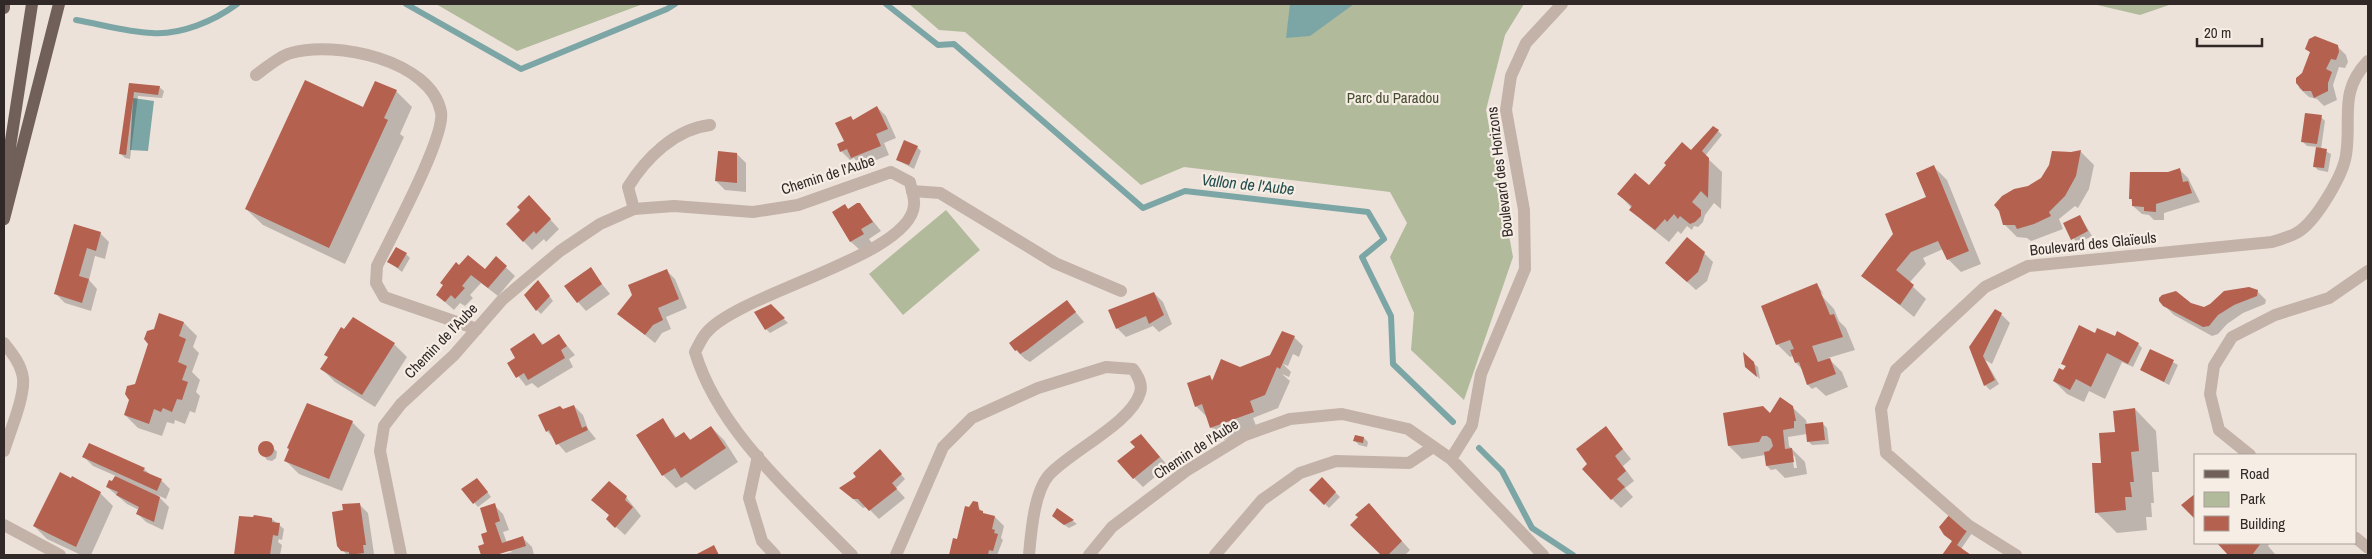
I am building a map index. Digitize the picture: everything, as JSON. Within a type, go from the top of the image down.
[{"type":"main road","points":[[4,186],[32,4]]},
{"type":"main road","points":[[4,219],[59,4]]},
{"type":"street","name":"Boulevard des Horizons","points":[[1451,458],[1472,425],[1481,374],[1525,269],[1524,210],[1506,110],[1511,76],[1526,43],[1562,4]]},
{"type":"street","points":[[256,75],[290,53],[317,50],[360,52],[414,74],[430,88],[442,113],[433,151],[377,266],[376,283],[384,297],[477,329]]},
{"type":"street","name":"Boulevard des Glaïeuls","points":[[2016,555],[1968,525],[1886,453],[1881,409],[1896,370],[1986,287],[2028,266],[2272,242],[2300,231],[2324,205],[2346,156],[2347,103],[2357,72],[2368,61]]},
{"type":"street","points":[[634,209],[628,187],[640,167],[676,136],[695,127],[710,125]]},
{"type":"street","name":"Chemin de l'Aube","points":[[401,555],[380,451],[384,426],[400,404],[454,355],[502,300],[560,251],[600,224],[634,209],[674,206],[753,212],[798,204],[891,172],[910,182],[912,191]]},
{"type":"street","points":[[852,555],[735,430],[701,372],[695,352],[706,332],[733,312],[866,253],[903,228],[914,206],[912,191],[940,193],[1055,263],[1121,291]]},
{"type":"street","points":[[2249,454],[2219,430],[2210,394],[2214,366],[2232,337],[2275,315],[2329,298],[2368,271]]},
{"type":"street","points":[[4,343],[14,356],[23,378],[22,392],[7,433],[4,450]]},
{"type":"street","points":[[896,555],[943,447],[972,418],[1038,388],[1106,367],[1133,369],[1140,378],[1140,393],[1129,411],[1048,475],[1034,509],[1029,555]]},
{"type":"street","name":"Chemin de l'Aube","points":[[1089,555],[1112,527],[1186,471],[1245,435],[1290,419],[1342,414],[1408,429],[1451,458]]},
{"type":"street","points":[[1215,555],[1262,500],[1300,473],[1336,461],[1409,463],[1434,447]]},
{"type":"street","points":[[758,456],[749,498],[762,541],[775,555]]},
{"type":"street","points":[[1451,458],[1543,555]]},
{"type":"street","points":[[4,525],[60,555]]},
{"type":"street","points":[[2357,539],[2368,548]]},
{"type":"green space","points":[[436,4],[643,4],[517,51]]},
{"type":"green space","name":"Parc du Paradou","points":[[909,4],[1524,4],[1505,35],[1486,110],[1513,257],[1464,400],[1411,350],[1414,313],[1390,257],[1407,223],[1390,192],[1184,167],[1141,185],[965,32],[939,30]]},
{"type":"green space","points":[[2093,4],[2172,4],[2140,15]]},
{"type":"green space","points":[[946,210],[980,250],[903,315],[869,274]]},
{"type":"water","points":[[1290,4],[1354,4],[1310,36],[1286,38]]},
{"type":"water","points":[[133,98],[154,101],[148,151],[130,150]]},
{"type":"building","points":[[2315,36],[2338,45],[2339,52],[2336,60],[2331,59],[2326,69],[2332,72],[2328,83],[2328,91],[2314,98],[2311,91],[2303,91],[2296,83],[2296,78],[2302,73],[2310,52],[2305,49],[2309,39]]},
{"type":"building","points":[[305,80],[363,107],[375,81],[397,90],[384,118],[388,120],[329,248],[245,209]]},
{"type":"building","points":[[129,83],[160,86],[158,95],[134,92],[126,155],[119,154]]},
{"type":"building","points":[[877,106],[888,129],[876,134],[881,146],[851,158],[847,149],[840,152],[837,144],[844,141],[835,123],[851,116],[853,120]]},
{"type":"building","points":[[2305,113],[2322,115],[2317,144],[2301,142]]},
{"type":"building","points":[[1713,126],[1719,130],[1702,151],[1709,158],[1708,198],[1701,191],[1692,202],[1701,210],[1701,216],[1690,224],[1680,216],[1678,219],[1674,214],[1667,222],[1665,219],[1655,230],[1629,210],[1632,206],[1617,194],[1635,173],[1649,185],[1682,142],[1691,150]]},
{"type":"building","points":[[904,140],[918,146],[909,165],[896,160]]},
{"type":"building","points":[[2316,147],[2327,149],[2324,168],[2313,167]]},
{"type":"building","points":[[2081,150],[2076,176],[2065,196],[2049,212],[2051,216],[2017,229],[2015,225],[2003,225],[1999,211],[1994,205],[2002,196],[2014,189],[2028,186],[2041,178],[2049,165],[2052,151],[2071,152]]},
{"type":"building","points":[[718,151],[737,153],[737,183],[715,181]]},
{"type":"building","points":[[1934,165],[1969,251],[1947,260],[1938,241],[1911,252],[1896,270],[1914,285],[1900,305],[1861,276],[1893,234],[1885,214],[1926,197],[1916,173]]},
{"type":"building","points":[[2180,168],[2183,182],[2188,181],[2192,193],[2156,204],[2156,212],[2144,211],[2144,207],[2132,206],[2132,199],[2129,199],[2130,172],[2168,172]]},
{"type":"building","points":[[529,195],[551,219],[536,234],[534,231],[523,242],[506,224],[520,210],[517,207]]},
{"type":"building","points":[[860,203],[873,222],[861,229],[864,234],[850,242],[832,212],[845,204],[848,209]]},
{"type":"building","points":[[2080,215],[2088,231],[2071,240],[2063,223]]},
{"type":"building","points":[[74,224],[101,232],[96,251],[87,248],[79,276],[89,279],[82,303],[54,294]]},
{"type":"building","points":[[1687,237],[1705,252],[1698,272],[1687,282],[1665,263]]},
{"type":"building","points":[[396,247],[407,253],[398,268],[387,262]]},
{"type":"building","points":[[468,255],[485,269],[496,256],[507,266],[488,288],[471,275],[462,286],[465,288],[455,299],[451,295],[445,302],[436,295],[443,285],[440,283],[456,262],[459,265]]},
{"type":"building","points":[[591,267],[602,284],[577,303],[564,286]]},
{"type":"building","points":[[667,269],[679,299],[658,308],[663,320],[653,325],[645,335],[617,314],[632,295],[628,285]]},
{"type":"building","points":[[538,280],[550,296],[536,311],[524,295]]},
{"type":"building","points":[[1817,283],[1830,315],[1834,314],[1843,337],[1812,346],[1818,362],[1830,358],[1836,374],[1807,385],[1799,362],[1795,363],[1790,350],[1794,349],[1790,340],[1776,345],[1761,306]]},
{"type":"building","points":[[2249,287],[2258,290],[2257,296],[2234,305],[2218,315],[2209,326],[2203,327],[2163,306],[2159,301],[2162,295],[2176,291],[2191,303],[2204,307],[2224,291]]},
{"type":"building","points":[[1154,292],[1164,315],[1149,324],[1146,316],[1116,329],[1108,310]]},
{"type":"building","points":[[1067,300],[1076,312],[1027,350],[1020,354],[1017,350],[1015,351],[1009,343]]},
{"type":"building","points":[[771,304],[785,318],[765,330],[754,312]]},
{"type":"building","points":[[1995,309],[2002,313],[1983,356],[1995,380],[1984,386],[1969,347]]},
{"type":"building","points":[[159,313],[184,322],[179,336],[186,339],[178,362],[187,366],[182,380],[188,382],[182,400],[177,399],[172,412],[163,408],[161,412],[154,409],[149,424],[124,415],[129,400],[125,394],[127,386],[135,384],[148,344],[144,339],[147,331],[154,329]]},
{"type":"building","points":[[353,317],[395,343],[362,395],[320,369],[328,357],[324,355],[341,327],[344,329]]},
{"type":"building","points":[[2079,325],[2095,333],[2097,328],[2115,336],[2117,331],[2139,343],[2128,364],[2107,353],[2091,387],[2076,379],[2070,390],[2053,381],[2059,368],[2063,370],[2066,366],[2061,364]]},
{"type":"building","points":[[1282,331],[1295,336],[1280,369],[1277,367],[1265,395],[1250,401],[1254,412],[1210,428],[1202,404],[1195,407],[1187,383],[1210,375],[1212,381],[1221,359],[1240,367],[1270,355]]},
{"type":"building","points":[[534,333],[542,345],[559,334],[567,346],[561,350],[565,358],[528,380],[524,373],[516,378],[507,363],[515,358],[510,349]]},
{"type":"building","points":[[2150,349],[2174,360],[2164,382],[2140,370]]},
{"type":"building","points":[[1743,352],[1754,362],[1757,377],[1745,367]]},
{"type":"building","points":[[1780,397],[1793,406],[1796,421],[1794,421],[1794,428],[1783,430],[1785,449],[1792,448],[1794,462],[1766,466],[1764,452],[1769,451],[1773,446],[1771,439],[1767,436],[1762,436],[1759,442],[1728,446],[1723,413],[1763,406],[1770,413]]},
{"type":"building","points":[[307,403],[353,421],[329,479],[284,461],[289,449],[287,448]]},
{"type":"building","points":[[574,405],[582,428],[586,426],[588,430],[556,445],[549,430],[546,432],[538,415],[560,406],[563,409]]},
{"type":"building","points":[[2135,408],[2139,451],[2131,452],[2134,482],[2130,482],[2132,497],[2125,497],[2126,510],[2095,513],[2092,463],[2101,463],[2099,433],[2115,432],[2113,411]]},
{"type":"building","points":[[663,418],[675,438],[684,432],[690,440],[711,426],[726,448],[681,478],[675,468],[662,476],[636,435]]},
{"type":"building","points":[[1823,422],[1825,440],[1807,442],[1805,424]]},
{"type":"building","points":[[1606,426],[1623,449],[1615,456],[1626,471],[1617,479],[1625,487],[1611,500],[1582,469],[1587,464],[1576,449]]},
{"type":"building","points":[[1141,434],[1160,457],[1133,479],[1117,461],[1135,447],[1130,442]]},
{"type":"building","points":[[1355,435],[1364,437],[1363,443],[1353,441]]},
{"type":"building","points":[[266,441],[272,443],[274,449],[272,455],[266,457],[260,455],[258,449],[260,443]]},
{"type":"building","points":[[89,443],[145,468],[143,471],[162,479],[157,491],[82,457]]},
{"type":"building","points":[[880,449],[902,474],[892,483],[897,489],[869,511],[858,499],[853,499],[839,488],[856,477],[853,473]]},
{"type":"building","points":[[60,472],[71,478],[72,476],[101,492],[76,547],[33,526]]},
{"type":"building","points":[[115,476],[160,497],[154,522],[136,514],[139,507],[116,495],[118,492],[106,487],[109,480],[112,481]]},
{"type":"building","points":[[1322,477],[1336,492],[1324,505],[1309,490]]},
{"type":"building","points":[[477,478],[488,492],[473,504],[461,489]]},
{"type":"building","points":[[609,481],[627,496],[625,500],[633,507],[615,528],[606,519],[609,515],[591,500]]},
{"type":"building","points":[[2194,495],[2194,518],[2181,505]]},
{"type":"building","points":[[973,501],[978,502],[979,510],[983,511],[983,513],[995,516],[992,529],[995,530],[994,533],[998,534],[993,551],[989,550],[988,555],[949,555],[953,538],[957,539],[965,506],[969,507]]},
{"type":"building","points":[[360,503],[366,545],[363,545],[364,553],[349,555],[349,552],[341,551],[337,546],[332,512],[343,510],[342,504]]},
{"type":"building","points":[[495,503],[500,521],[495,523],[502,543],[523,536],[526,546],[496,555],[481,555],[478,546],[484,544],[481,534],[487,532],[480,508]]},
{"type":"building","points":[[1369,503],[1402,541],[1388,555],[1381,555],[1350,525],[1358,517],[1355,515]]},
{"type":"building","points":[[1057,508],[1074,520],[1064,525],[1052,516]]},
{"type":"building","points":[[1950,514],[1969,528],[1957,545],[1971,555],[1942,555],[1952,541],[1944,535],[1939,527]]},
{"type":"building","points":[[254,515],[272,518],[272,522],[280,523],[278,536],[273,535],[270,555],[234,555],[239,516],[253,517]]},
{"type":"building","points":[[2218,544],[2260,544],[2252,555],[2228,555]]},
{"type":"building","points":[[714,545],[719,555],[695,555]]},
{"type":"waterway","points":[[76,20],[133,31],[152,33],[174,32],[197,26],[237,4]]},
{"type":"waterway","name":"Vallon de l'Aube","points":[[406,4],[521,69],[675,4]]},
{"type":"waterway","name":"Vallon de l'Aube","points":[[886,4],[938,45],[954,44],[1143,208],[1185,191],[1368,212],[1384,239],[1362,257],[1391,316],[1393,364],[1453,422]]},
{"type":"waterway","points":[[1479,448],[1502,471],[1532,528],[1573,555]]}]
